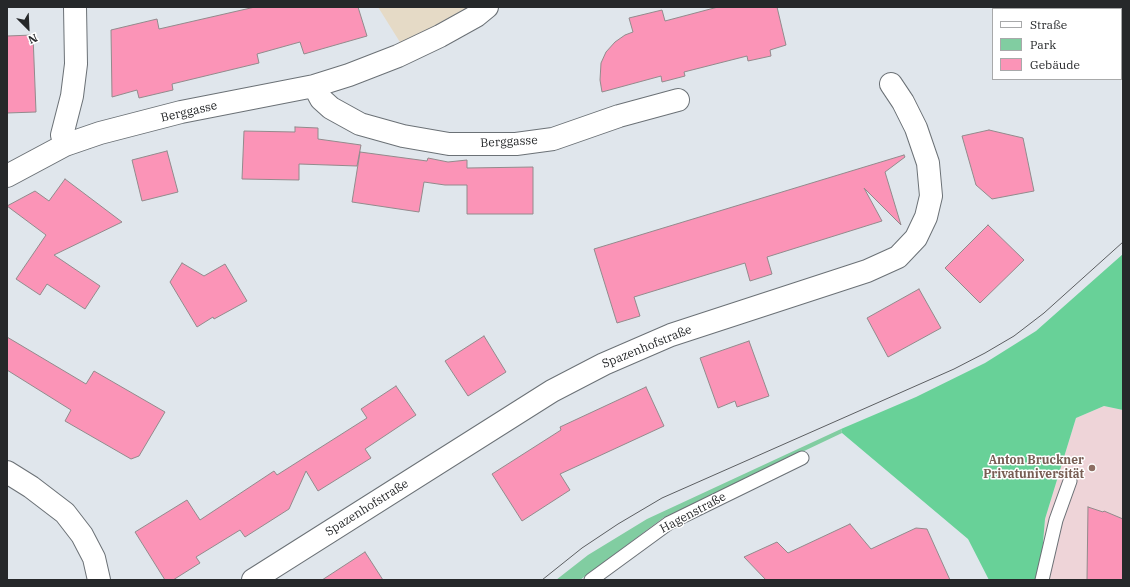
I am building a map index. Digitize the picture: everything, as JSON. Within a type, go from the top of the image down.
[{"type":"street","points":[[64,145],[62,135],[72,96],[76,64],[75,7]]},
{"type":"street","name":"Berggasse","points":[[7,176],[64,145],[100,133],[181,112],[314,86],[398,56],[440,36],[476,16],[487,7]]},
{"type":"street","name":"Spazenhofstraße","points":[[253,580],[552,391],[604,364],[671,335],[867,271],[898,257],[916,238],[926,217],[931,196],[928,163],[916,128],[903,102],[891,84]]},
{"type":"street","name":"Berggasse","points":[[314,86],[322,99],[331,108],[360,124],[403,136],[449,144],[516,144],[553,140],[619,116],[678,100]]},
{"type":"street","points":[[7,472],[31,487],[65,513],[82,535],[91,552],[99,580]]},
{"type":"lane","name":"Hagenstraße","points":[[591,580],[669,523],[802,458]]},
{"type":"lane","points":[[1042,580],[1056,520],[1070,481]]},
{"type":"shaded area","points":[[378,7],[474,7],[403,47]]},
{"type":"shaded area","name":"Anton Bruckner Privatuniversität","points":[[1104,406],[1123,410],[1123,580],[1040,580],[1045,519],[1076,418]]},
{"type":"green space","points":[[1123,254],[1123,410],[1104,406],[1076,418],[1045,519],[1040,580],[989,580],[968,539],[842,433],[841,429],[916,397],[985,363],[1036,331]]},
{"type":"green space","points":[[841,429],[842,433],[663,518],[580,580],[556,580],[588,555],[647,519]]},
{"type":"building","points":[[255,7],[358,7],[367,36],[304,54],[300,42],[257,54],[259,63],[172,84],[173,90],[139,98],[137,90],[112,97],[111,30],[157,19],[159,29]]},
{"type":"building","points":[[718,7],[777,7],[786,45],[770,50],[771,56],[748,61],[747,56],[684,72],[685,76],[662,82],[661,76],[602,92],[600,80],[601,63],[606,52],[615,42],[625,35],[633,32],[629,18],[662,10],[665,21]]},
{"type":"building","points":[[33,35],[36,112],[7,113],[7,36]]},
{"type":"building","points":[[295,127],[318,128],[318,139],[361,145],[357,166],[299,164],[299,180],[242,179],[244,131],[295,132]]},
{"type":"building","points":[[989,130],[1023,138],[1034,191],[992,199],[976,185],[962,136]]},
{"type":"building","points":[[167,151],[178,192],[142,201],[132,160]]},
{"type":"building","points":[[360,152],[427,161],[428,158],[448,162],[467,160],[467,168],[533,167],[533,214],[467,214],[467,185],[445,185],[424,182],[419,212],[352,202]]},
{"type":"building","points":[[904,155],[905,157],[885,172],[901,225],[864,188],[882,221],[767,257],[772,274],[750,281],[745,263],[634,297],[640,316],[617,323],[594,249]]},
{"type":"building","points":[[65,179],[122,222],[54,255],[100,286],[85,309],[47,284],[40,295],[16,279],[46,235],[7,206],[35,191],[49,201]]},
{"type":"building","points":[[988,225],[1024,260],[980,303],[945,268]]},
{"type":"building","points":[[182,263],[204,276],[225,264],[247,301],[214,319],[213,317],[197,327],[170,282]]},
{"type":"building","points":[[919,289],[941,328],[888,357],[867,318]]},
{"type":"building","points":[[484,336],[506,372],[468,396],[445,361]]},
{"type":"building","points":[[7,337],[86,384],[94,371],[165,412],[139,456],[131,459],[65,421],[71,410],[7,370]]},
{"type":"building","points":[[749,341],[769,396],[737,407],[735,401],[718,408],[700,358]]},
{"type":"building","points":[[396,386],[416,415],[365,449],[371,458],[318,491],[306,471],[289,509],[245,537],[240,530],[196,557],[200,563],[173,580],[165,580],[135,532],[187,500],[200,520],[274,471],[277,475],[367,418],[361,409]]},
{"type":"building","points":[[646,387],[664,426],[560,474],[570,490],[522,521],[492,474],[561,430],[560,427]]},
{"type":"building","points":[[1088,507],[1103,512],[1104,511],[1123,519],[1123,580],[1087,580]]},
{"type":"building","points":[[850,524],[871,549],[916,528],[927,529],[950,580],[766,580],[744,557],[777,542],[788,553]]},
{"type":"building","points":[[365,552],[383,580],[322,580]]},
{"type":"tram line","points":[[542,580],[582,548],[618,524],[662,498],[954,369],[985,353],[1014,336],[1044,313],[1123,242]]},
{"type":"place","name":"Anton Bruckner Privatuniversität","points":[[1092,468]]}]
